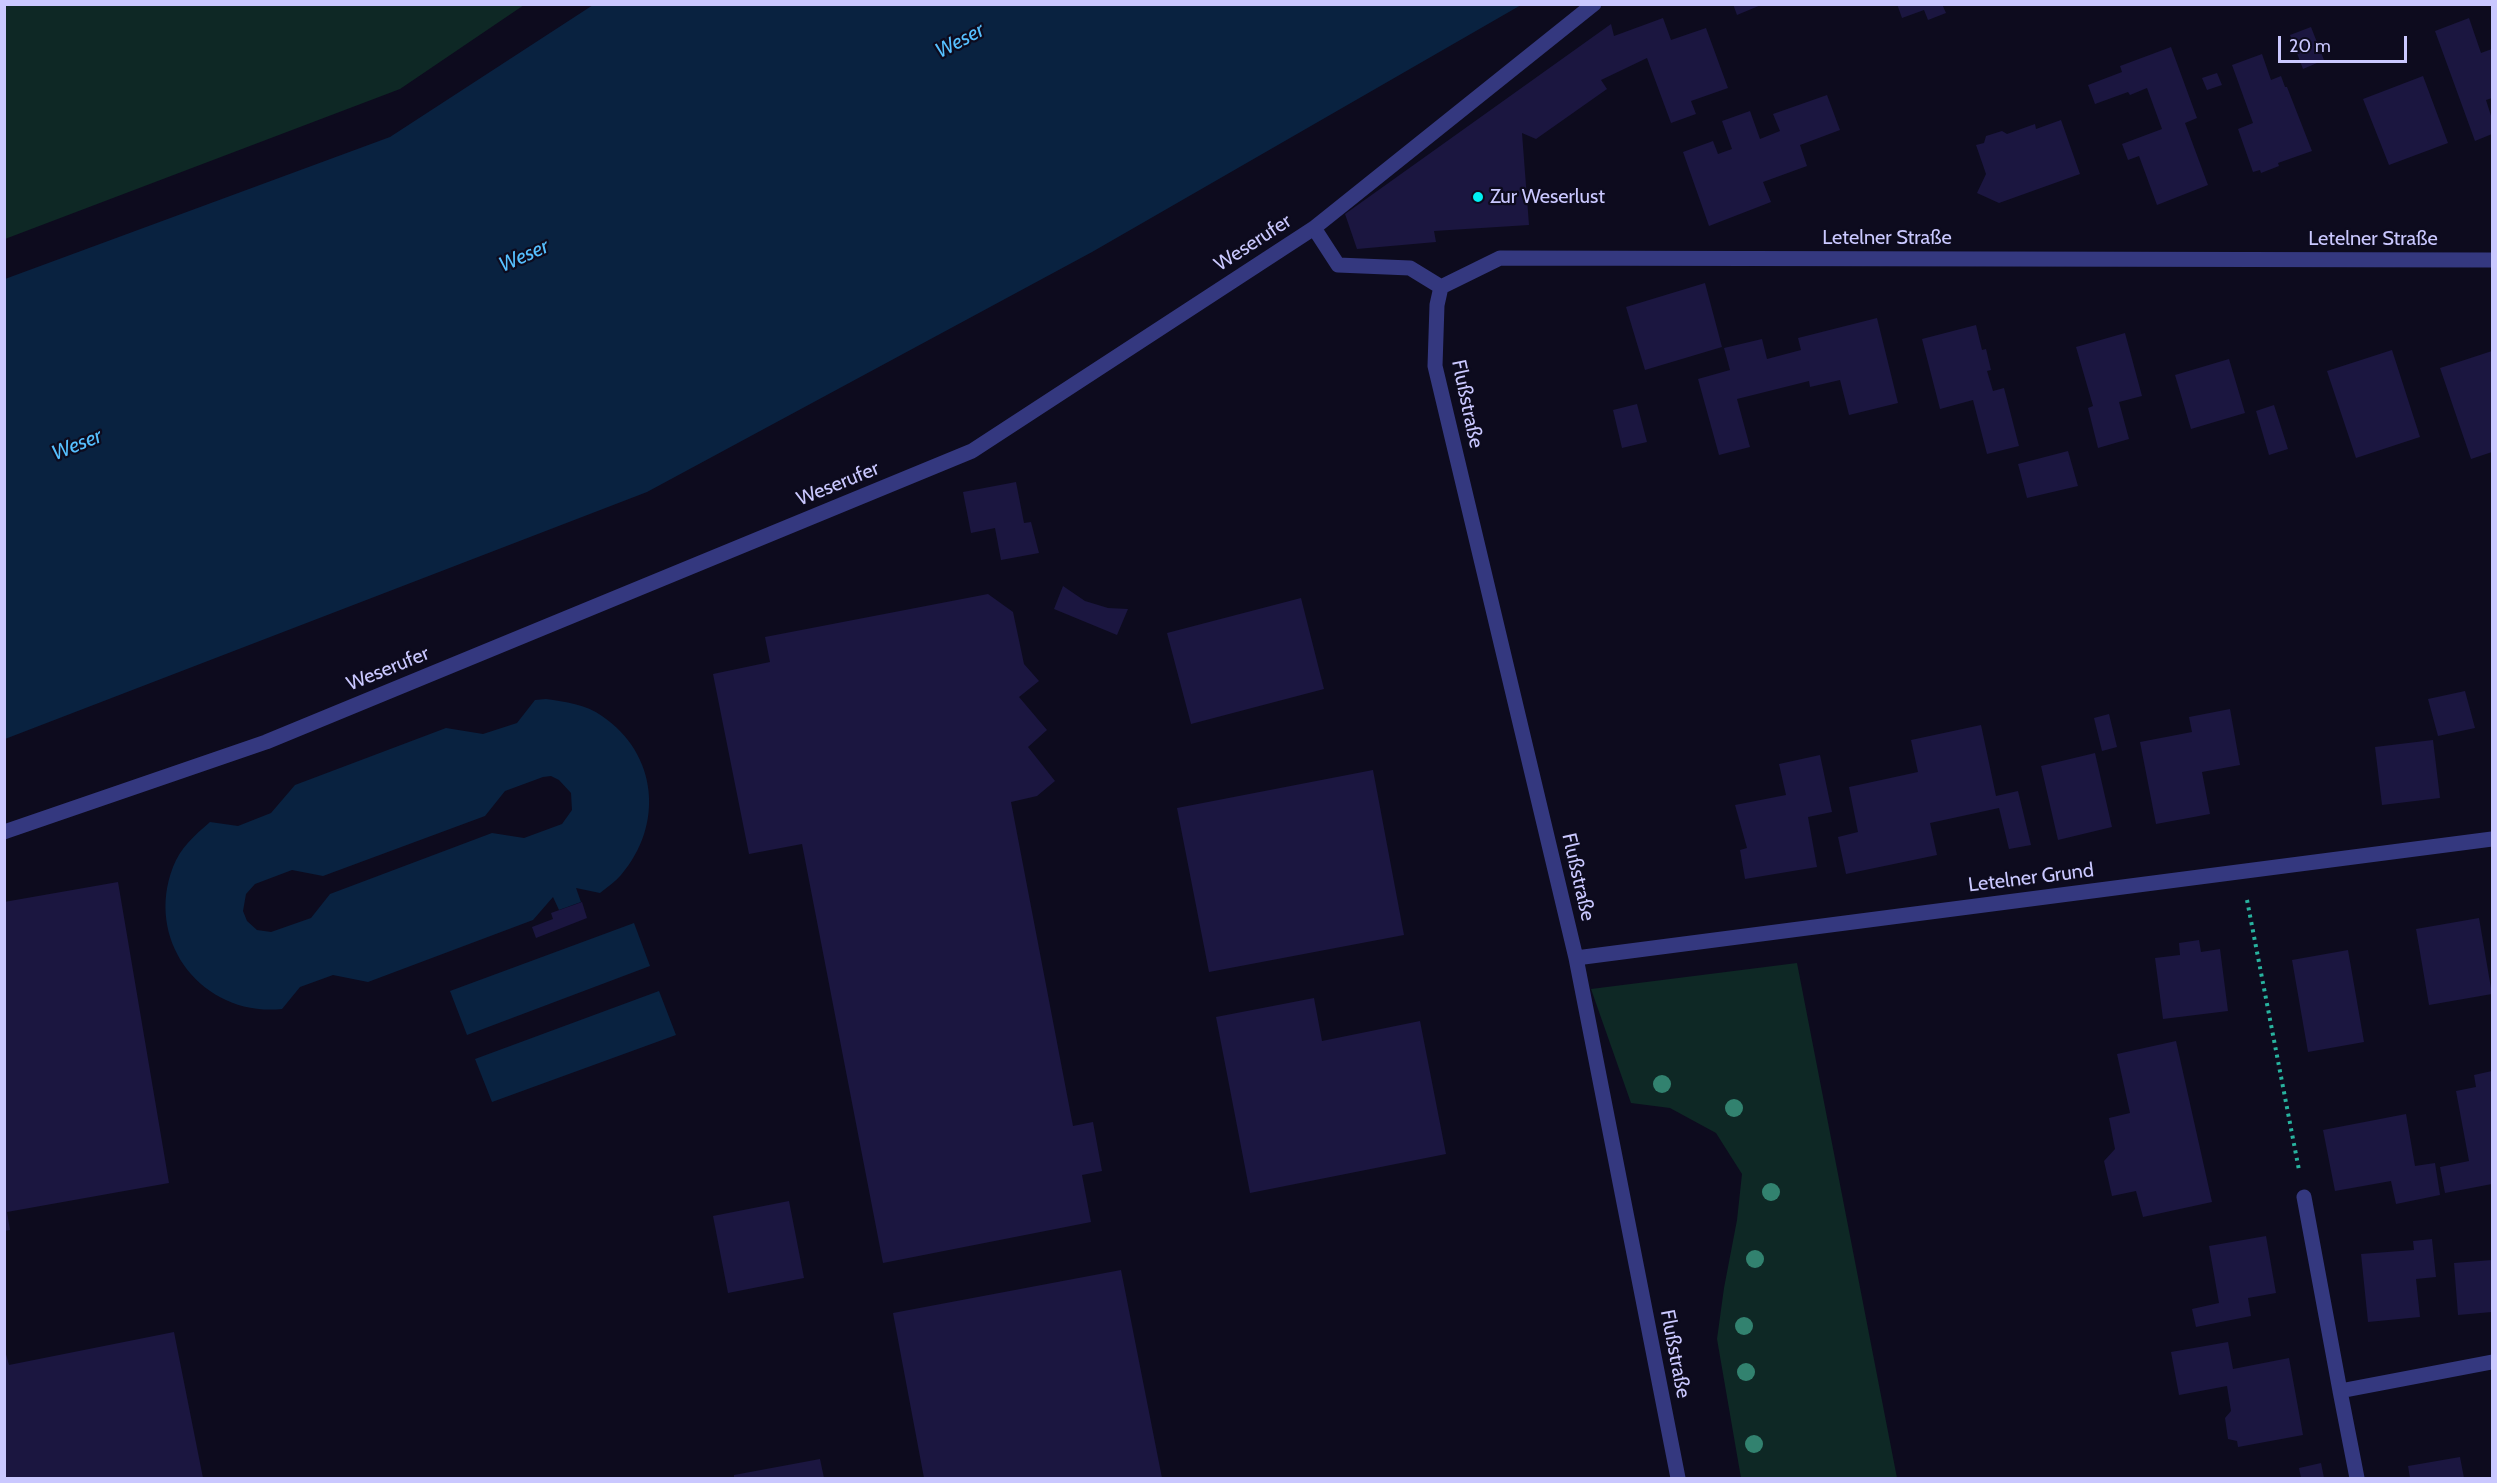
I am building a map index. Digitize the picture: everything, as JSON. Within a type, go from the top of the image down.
[{"type":"street","name":"Weserufer","points":[[4,832],[266,742],[972,451],[1314,228],[1594,4]]},
{"type":"street","points":[[1314,228],[1338,265],[1410,268],[1441,287]]},
{"type":"street","name":"Letelner Straße","points":[[1441,287],[1500,258],[2493,260]]},
{"type":"street","name":"Flußstraße","points":[[1441,287],[1437,305],[1435,366],[1575,958],[1678,1479]]},
{"type":"street","name":"Letelner Grund","points":[[1575,958],[2493,839]]},
{"type":"street","points":[[2304,1197],[2357,1479]]},
{"type":"street","points":[[2340,1391],[2493,1362]]},
{"type":"path","points":[[2241,871],[2304,1197]]},
{"type":"green space","points":[[5,4],[524,5],[400,89],[5,239]]},
{"type":"green space","points":[[1797,963],[1897,1478],[1741,1478],[1717,1339],[1737,1220],[1742,1174],[1716,1133],[1670,1108],[1631,1103],[1591,989]]},
{"type":"water","name":"Weser","points":[[593,5],[1521,5],[1092,252],[647,492],[5,739],[5,279],[390,137]]},
{"type":"water","points":[[546,699],[568,703],[596,712],[621,732],[635,750],[644,770],[649,791],[649,813],[644,834],[635,855],[621,875],[600,893],[576,888],[581,902],[559,910],[553,897],[533,920],[368,982],[333,975],[300,987],[282,1009],[253,1008],[228,1001],[205,987],[187,969],[174,947],[167,922],[166,895],[173,867],[180,854],[210,822],[238,826],[271,813],[295,785],[446,728],[483,734],[517,723],[535,700]],"holes":[[[551,776],[559,780],[571,793],[572,810],[562,824],[524,838],[492,833],[330,894],[311,918],[271,932],[257,930],[247,921],[243,911],[246,894],[255,884],[292,870],[323,876],[485,816],[505,791],[543,777]]]},
{"type":"water","points":[[634,923],[650,966],[467,1035],[450,991]]},
{"type":"water","points":[[659,991],[676,1035],[492,1102],[475,1059]]},
{"type":"building","points":[[1733,4],[1761,4],[1761,5],[1737,15]]},
{"type":"building","points":[[1897,4],[1942,4],[1946,13],[1928,20],[1924,10],[1902,18]]},
{"type":"building","points":[[1663,18],[1671,40],[1706,28],[1728,88],[1691,101],[1696,114],[1671,123],[1647,58],[1601,80],[1607,89],[1536,139],[1522,133],[1529,225],[1434,231],[1436,242],[1357,249],[1345,214],[1611,24],[1614,36]]},
{"type":"building","points":[[2469,18],[2481,53],[2492,49],[2492,98],[2486,100],[2492,119],[2492,134],[2475,141],[2435,31]]},
{"type":"building","points":[[2311,27],[2324,60],[2303,69],[2290,35]]},
{"type":"building","points":[[2171,47],[2197,118],[2185,123],[2208,185],[2157,205],[2139,156],[2128,160],[2122,144],[2162,129],[2147,88],[2095,104],[2088,85],[2122,72],[2120,66]]},
{"type":"building","points":[[2262,54],[2271,80],[2281,76],[2287,87],[2312,151],[2278,163],[2279,166],[2261,173],[2260,170],[2253,172],[2238,129],[2253,123],[2232,65]]},
{"type":"building","points":[[2217,73],[2222,85],[2207,90],[2202,78]]},
{"type":"building","points":[[2423,76],[2448,143],[2389,165],[2363,99]]},
{"type":"building","points":[[1827,95],[1840,130],[1800,145],[1807,166],[1763,182],[1771,202],[1709,226],[1683,152],[1713,141],[1718,154],[1732,149],[1722,121],[1750,111],[1760,139],[1780,131],[1773,114]]},
{"type":"building","points":[[2061,120],[2080,174],[1999,203],[1977,193],[1986,174],[1976,145],[1984,143],[1986,136],[2002,131],[2007,134],[2035,124],[2036,129]]},
{"type":"building","points":[[1705,283],[1722,347],[1645,370],[1626,307]]},
{"type":"building","points":[[1877,318],[1898,403],[1849,415],[1840,380],[1810,387],[1809,381],[1737,399],[1750,447],[1719,455],[1698,379],[1730,370],[1724,348],[1762,339],[1767,359],[1801,350],[1798,338]]},
{"type":"building","points":[[1976,325],[1982,350],[1986,349],[1991,370],[1987,371],[1993,391],[2004,388],[2019,446],[1987,454],[1973,400],[1940,409],[1922,339]]},
{"type":"building","points":[[2125,333],[2142,396],[2119,402],[2129,439],[2098,448],[2088,408],[2093,406],[2076,347]]},
{"type":"building","points":[[2392,350],[2420,437],[2356,458],[2327,371]]},
{"type":"building","points":[[2492,351],[2492,452],[2471,459],[2440,368]]},
{"type":"building","points":[[2229,359],[2245,413],[2191,429],[2175,375]]},
{"type":"building","points":[[1637,404],[1647,442],[1622,448],[1613,410]]},
{"type":"building","points":[[2274,405],[2288,449],[2269,455],[2256,411]]},
{"type":"building","points":[[2068,451],[2078,486],[2027,498],[2018,464]]},
{"type":"building","points":[[1016,482],[1024,523],[1031,522],[1039,553],[1001,560],[995,528],[971,533],[963,492]]},
{"type":"building","points":[[1063,586],[1085,601],[1108,608],[1128,609],[1117,635],[1054,609]]},
{"type":"building","points":[[988,594],[1013,612],[1024,664],[1039,681],[1019,697],[1047,730],[1028,747],[1055,781],[1037,796],[1011,802],[1073,1126],[1093,1122],[1102,1171],[1082,1175],[1091,1222],[883,1263],[802,844],[749,854],[713,674],[770,662],[765,637]]},
{"type":"building","points":[[1301,598],[1324,689],[1191,724],[1167,633]]},
{"type":"building","points":[[2465,691],[2475,728],[2438,736],[2428,699]]},
{"type":"building","points":[[2230,709],[2240,765],[2202,772],[2210,814],[2156,824],[2140,742],[2192,732],[2189,717]]},
{"type":"building","points":[[2109,714],[2117,747],[2102,751],[2094,718]]},
{"type":"building","points":[[1981,725],[1996,796],[2018,791],[2031,845],[2009,849],[1999,808],[1930,823],[1937,855],[1846,874],[1838,837],[1858,832],[1849,787],[1918,772],[1911,740]]},
{"type":"building","points":[[2433,740],[2440,798],[2382,805],[2375,747]]},
{"type":"building","points":[[2095,753],[2112,827],[2058,840],[2041,766]]},
{"type":"building","points":[[1820,755],[1832,812],[1808,817],[1817,867],[1745,879],[1740,850],[1747,848],[1735,805],[1786,795],[1779,764]]},
{"type":"building","points":[[1373,770],[1404,935],[1209,972],[1177,808]]},
{"type":"building","points":[[118,882],[169,1183],[7,1212],[10,1230],[4,1231],[4,902]]},
{"type":"building","points":[[582,902],[587,918],[536,938],[532,927],[553,919],[551,913]]},
{"type":"building","points":[[2479,918],[2492,994],[2429,1005],[2416,929]]},
{"type":"building","points":[[2199,940],[2201,952],[2220,949],[2228,1011],[2163,1019],[2155,958],[2180,955],[2179,943]]},
{"type":"building","points":[[2348,950],[2364,1042],[2308,1052],[2292,960]]},
{"type":"building","points":[[1314,998],[1322,1041],[1420,1021],[1446,1154],[1250,1193],[1216,1017]]},
{"type":"building","points":[[2176,1041],[2212,1202],[2143,1217],[2136,1191],[2112,1196],[2104,1161],[2115,1149],[2109,1118],[2130,1113],[2117,1054]]},
{"type":"building","points":[[2492,1071],[2492,1184],[2445,1193],[2440,1167],[2469,1161],[2456,1091],[2476,1087],[2474,1075]]},
{"type":"building","points":[[2406,1114],[2415,1166],[2435,1163],[2440,1195],[2396,1204],[2391,1181],[2335,1191],[2323,1130]]},
{"type":"building","points":[[789,1201],[804,1278],[728,1293],[713,1216]]},
{"type":"building","points":[[2266,1236],[2276,1293],[2248,1298],[2251,1316],[2196,1327],[2192,1309],[2219,1303],[2209,1246]]},
{"type":"building","points":[[2432,1239],[2436,1277],[2416,1279],[2420,1317],[2368,1322],[2361,1254],[2414,1250],[2413,1241]]},
{"type":"building","points":[[2492,1260],[2492,1312],[2458,1315],[2454,1263]]},
{"type":"building","points":[[1121,1270],[1162,1478],[924,1478],[893,1313]]},
{"type":"building","points":[[174,1332],[203,1478],[4,1478],[4,1347],[9,1365]]},
{"type":"building","points":[[2228,1342],[2233,1369],[2289,1358],[2303,1435],[2238,1447],[2237,1441],[2228,1439],[2225,1418],[2231,1411],[2227,1386],[2179,1395],[2171,1352]]},
{"type":"building","points":[[2460,1457],[2464,1478],[2410,1478],[2408,1466]]},
{"type":"building","points":[[820,1459],[824,1478],[734,1478],[734,1475]]},
{"type":"building","points":[[2321,1463],[2324,1478],[2301,1478],[2299,1468]]},
{"type":"place","name":"Zur Weserlust","points":[[1478,197]]}]
